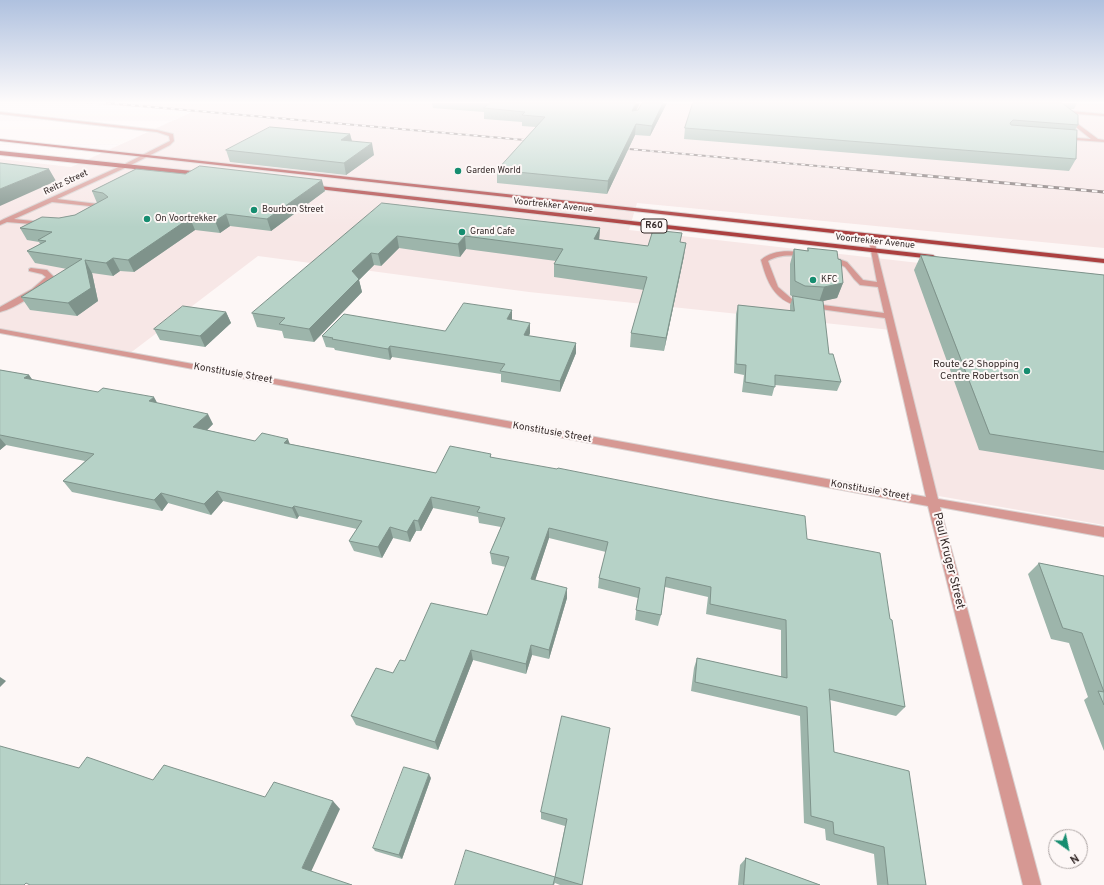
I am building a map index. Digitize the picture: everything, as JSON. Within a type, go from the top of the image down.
[{"type":"main road","points":[[0,153],[22,144]]},
{"type":"main road","name":"Voortrekker Avenue","points":[[37,144],[1104,261]]},
{"type":"main road","points":[[0,153],[213,175]]},
{"type":"main road","name":"Voortrekker Avenue","points":[[305,186],[942,258]]},
{"type":"street","name":"Reitz Street","points":[[3,222],[125,166],[166,144]]},
{"type":"street","points":[[52,200],[109,208],[103,212]]},
{"type":"street","points":[[3,222],[51,225]]},
{"type":"street","name":"Paul Kruger Street","points":[[870,236],[872,251],[882,285],[888,316],[933,502],[1032,885]]},
{"type":"street","points":[[882,285],[863,283],[854,276],[852,270],[837,259],[800,254],[782,254],[769,256],[764,260],[770,280],[778,294],[785,299],[798,304],[888,316]]},
{"type":"street","points":[[0,310],[32,291],[50,277],[44,272],[31,270]]},
{"type":"street","name":"Konstitusie Street","points":[[0,332],[893,496],[1104,532]]},
{"type":"shaded area","points":[[121,144],[1104,144],[1104,248],[637,203],[629,230],[1104,284],[1104,525],[933,495],[891,330],[529,292],[258,256],[129,354],[0,330],[0,159],[71,167]]},
{"type":"building","points":[[237,144],[370,144],[344,163],[226,150]]},
{"type":"building","points":[[520,144],[626,144],[608,181],[497,170]]},
{"type":"building","points":[[891,144],[1077,144],[1076,159]]},
{"type":"building","points":[[0,163],[49,169],[0,189]]},
{"type":"building","points":[[200,166],[322,180],[267,219],[226,214],[215,221],[190,218],[128,260],[113,258],[106,263],[85,260],[91,288],[68,303],[21,297],[82,259],[27,251],[46,241],[38,240],[52,232],[20,228],[42,217],[59,218],[75,215],[108,197],[103,193],[92,191],[136,169],[185,174]]},
{"type":"building","points":[[382,203],[600,228],[594,239],[648,246],[653,230],[682,233],[680,242],[686,243],[666,338],[631,333],[647,277],[554,264],[563,249],[465,236],[458,244],[397,236],[378,254],[371,253],[352,271],[359,279],[309,329],[279,324],[285,318],[252,313]]},
{"type":"building","points":[[808,248],[837,251],[838,259],[841,260],[843,283],[824,287],[805,286],[795,281],[794,249],[808,251]]},
{"type":"building","name":"Route 62 Shopping Centre Robertson","points":[[921,255],[1104,275],[1104,452],[990,434]]},
{"type":"building","points":[[793,296],[823,301],[829,354],[833,354],[841,382],[775,375],[775,387],[745,382],[746,365],[736,364],[738,305],[794,311]]},
{"type":"building","points":[[464,303],[512,310],[507,319],[530,323],[524,335],[576,343],[560,381],[500,371],[505,364],[390,346],[388,349],[322,336],[344,314],[445,331]]},
{"type":"building","points":[[183,306],[226,312],[200,336],[154,329]]},
{"type":"building","points":[[0,370],[29,375],[24,378],[98,392],[103,388],[154,397],[149,401],[208,414],[193,427],[255,441],[262,433],[288,439],[284,443],[436,473],[450,446],[491,454],[490,457],[558,468],[805,516],[807,539],[880,553],[905,707],[829,689],[834,752],[909,771],[926,885],[888,885],[884,847],[834,834],[833,822],[811,816],[807,707],[695,682],[697,658],[787,678],[786,620],[710,604],[711,587],[666,577],[661,615],[636,610],[640,588],[599,578],[608,542],[549,528],[531,579],[567,588],[549,650],[531,645],[526,664],[471,650],[435,742],[351,716],[376,668],[393,673],[400,660],[405,661],[431,603],[487,615],[509,557],[490,553],[505,518],[477,512],[480,507],[431,497],[418,521],[414,520],[407,532],[390,527],[378,547],[349,541],[362,521],[294,506],[292,508],[217,491],[204,504],[161,493],[154,500],[63,481],[94,454],[0,435]]},
{"type":"building","points":[[1039,563],[1104,576],[1104,692],[1082,633],[1063,628]]},
{"type":"building","points":[[1098,691],[1104,692],[1104,705]]},
{"type":"building","points":[[562,716],[610,728],[582,885],[555,877],[567,819],[541,812]]},
{"type":"building","points":[[0,746],[79,768],[87,757],[153,780],[164,765],[265,797],[274,782],[333,801],[302,868],[352,885],[30,885],[26,883],[24,885],[0,885]]},
{"type":"building","points":[[404,767],[429,774],[399,855],[373,848]]},
{"type":"building","points":[[466,850],[555,877],[553,885],[455,885]]},
{"type":"building","points":[[746,858],[820,885],[744,885]]},
{"type":"railway","points":[[618,148],[851,169]]},
{"type":"railway","points":[[840,168],[851,169]]},
{"type":"railway","points":[[851,169],[1104,192]]},
{"type":"place","name":"Garden World","points":[[458,171]]},
{"type":"place","name":"Bourbon Street","points":[[254,210]]},
{"type":"place","name":"On Voortrekker","points":[[147,219]]},
{"type":"place","name":"Grand Cafe","points":[[462,232]]},
{"type":"place","name":"KFC","points":[[813,280]]},
{"type":"place","name":"Route 62 Shopping Centre Robertson","points":[[1027,371]]}]
